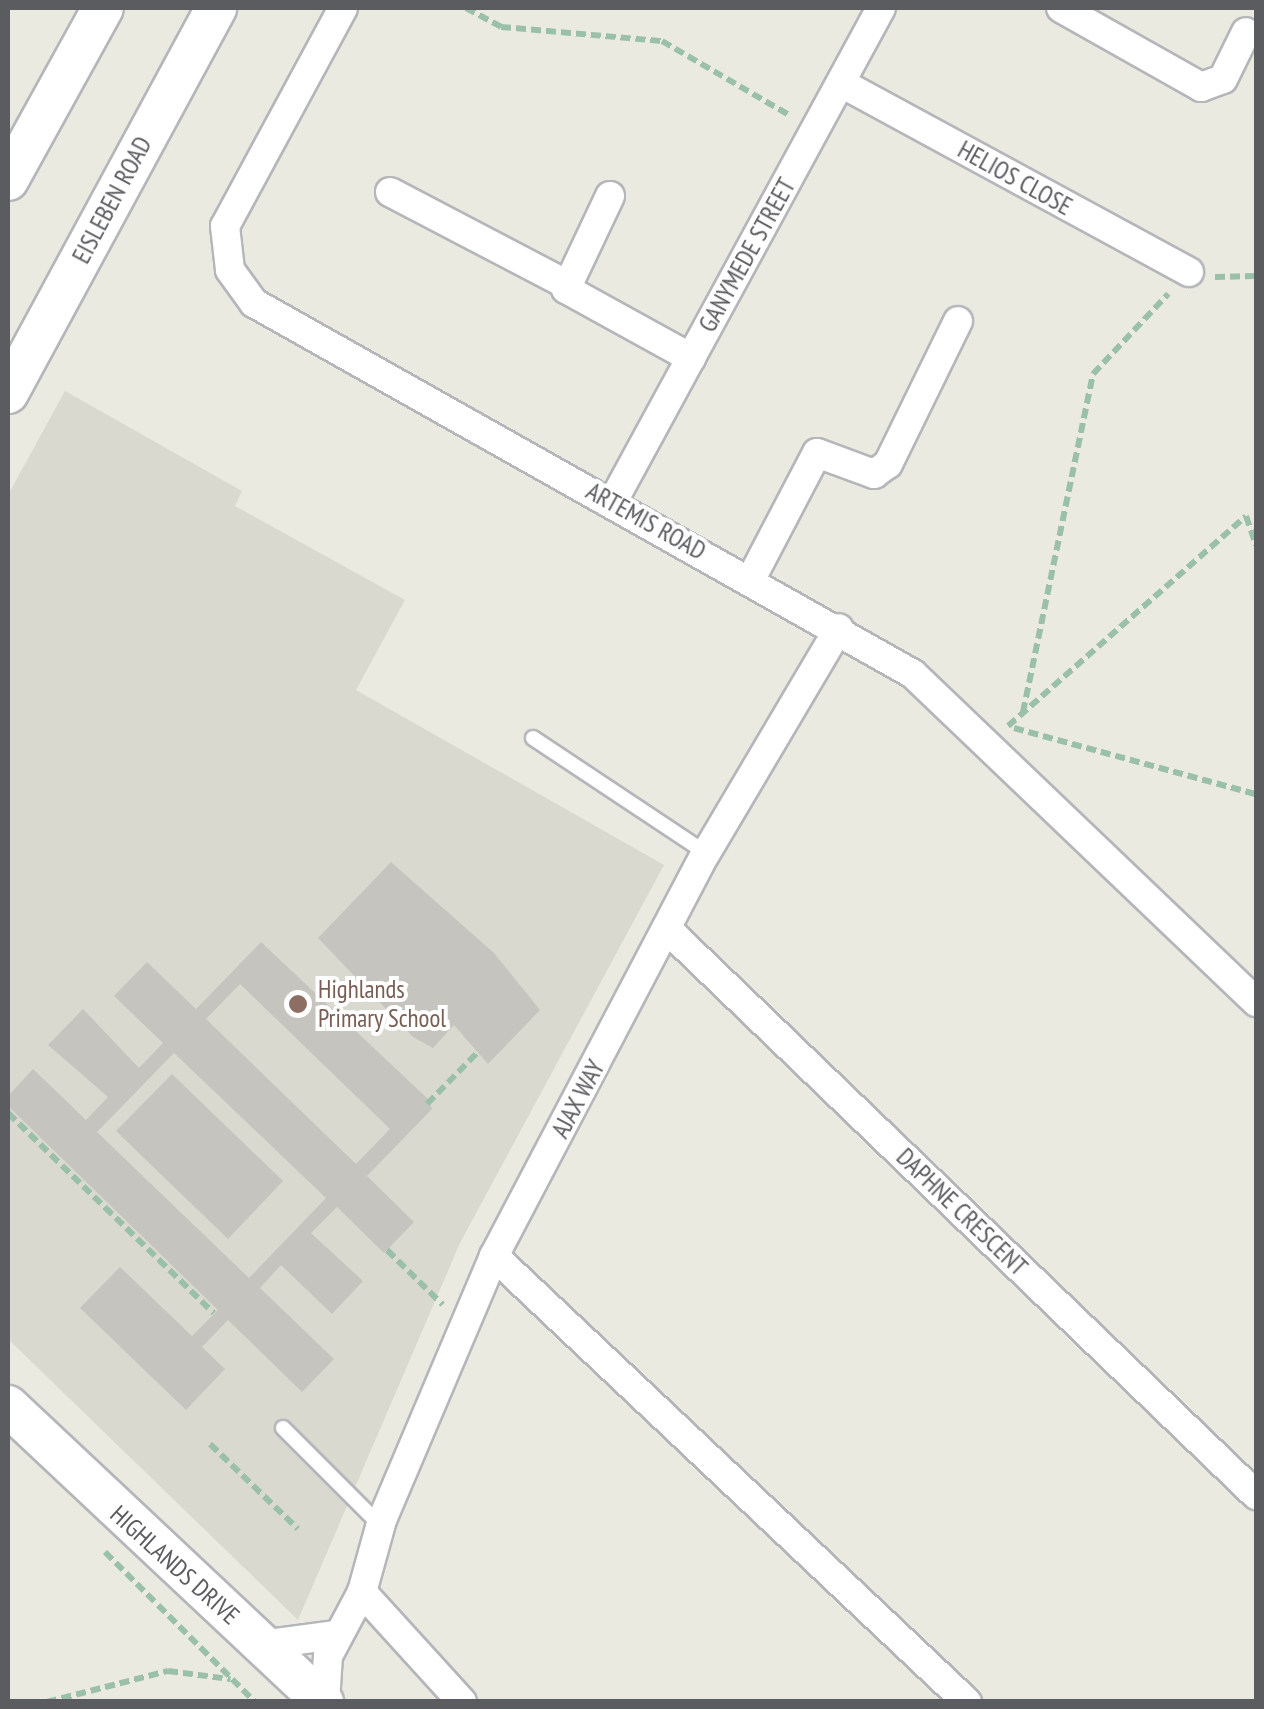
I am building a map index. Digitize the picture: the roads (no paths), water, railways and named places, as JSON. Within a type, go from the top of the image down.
[{"type":"main road","points":[[8,180],[102,8]]},
{"type":"main road","name":"EISLEBEN ROAD","points":[[8,393],[216,8]]},
{"type":"main road","name":"HIGHLANDS DRIVE","points":[[14,1420],[324,1702]]},
{"type":"street","name":"ARTEMIS ROAD","points":[[343,8],[232,207],[225,250],[239,286],[254,303],[839,628],[946,702],[1256,1002]]},
{"type":"street","name":"GANYMEDE STREET","points":[[612,503],[881,8]]},
{"type":"street","points":[[1060,8],[1202,87],[1224,79],[1246,32]]},
{"type":"street","name":"HELIOS CLOSE","points":[[841,83],[1189,272]]},
{"type":"street","points":[[390,192],[564,283],[691,358]]},
{"type":"street","points":[[564,283],[610,196]]},
{"type":"street","points":[[750,579],[818,453],[874,474],[888,464],[958,321]]},
{"type":"street","name":"AJAX WAY","points":[[324,1702],[336,1635],[362,1592],[380,1526],[494,1256],[706,853],[839,628]]},
{"type":"street","name":"DAPHNE CRESCENT","points":[[666,929],[1256,1495]]},
{"type":"street","points":[[494,1256],[537,1287],[967,1702]]},
{"type":"street","points":[[362,1592],[462,1702]]},
{"type":"street","points":[[261,1645],[336,1635]]},
{"type":"lane","points":[[533,738],[706,853]]},
{"type":"lane","points":[[283,1428],[380,1526]]},
{"type":"place","name":"Highlands Primary School","points":[[298,1004]]}]
